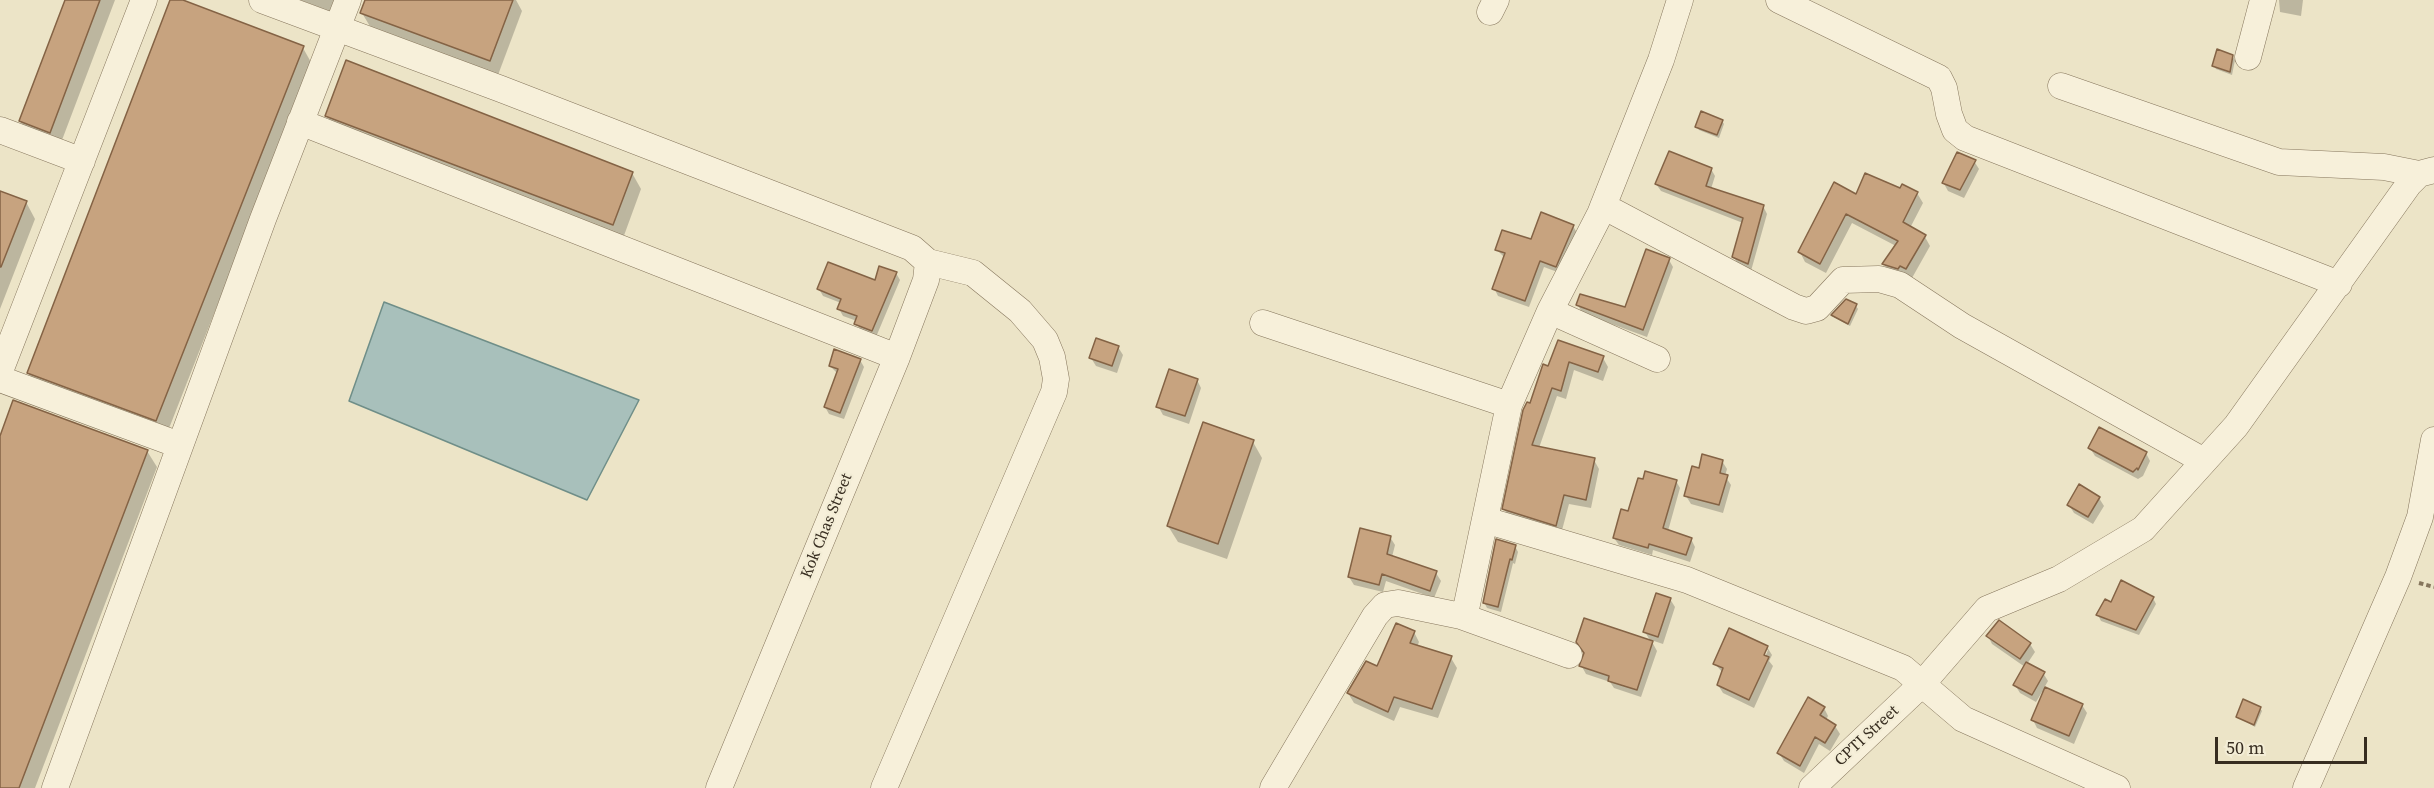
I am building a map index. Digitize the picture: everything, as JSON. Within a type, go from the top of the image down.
[{"type":"street","points":[[0,371],[144,0]]},
{"type":"street","points":[[262,0],[501,88],[912,248],[928,262],[974,273],[1020,311],[1045,340],[1052,357],[1056,378],[1054,392],[884,788]]},
{"type":"street","points":[[55,788],[108,650],[179,446],[348,0]]},
{"type":"street","points":[[1461,616],[1468,604],[1509,405],[1550,311],[1603,206],[1660,60],[1680,0]]},
{"type":"street","points":[[1779,0],[1939,78],[1944,88],[1955,130],[1965,138],[2339,284]]},
{"type":"street","points":[[2248,57],[2263,0]]},
{"type":"street","points":[[2061,86],[2279,162],[2384,167],[2426,172]]},
{"type":"street","points":[[300,122],[897,357]]},
{"type":"street","points":[[0,130],[82,161]]},
{"type":"street","name":"CPTI Street","points":[[1812,788],[1922,684],[1988,609],[2059,579],[2143,529],[2236,426],[2339,284],[2426,172]]},
{"type":"street","points":[[1603,206],[1794,307],[1806,310],[1817,308],[1843,280],[1879,279],[1900,285],[1962,326],[2204,461]]},
{"type":"street","name":"Kok Chas Street","points":[[719,788],[897,357],[926,280],[928,262]]},
{"type":"street","points":[[1550,311],[1657,359]]},
{"type":"street","points":[[1263,323],[1509,405]]},
{"type":"street","points":[[0,379],[179,446]]},
{"type":"street","points":[[2306,788],[2398,577],[2420,517],[2432,473],[2434,440]]},
{"type":"street","points":[[1485,520],[1687,580],[1903,668],[1964,719],[2117,788]]},
{"type":"street","points":[[1273,788],[1385,604],[1398,603],[1461,616],[1569,655]]},
{"type":"water","points":[[384,302],[639,400],[587,500],[349,401]]},
{"type":"building","points":[[65,0],[100,0],[50,133],[19,121]]},
{"type":"building","points":[[170,0],[183,0],[304,46],[156,421],[27,373]]},
{"type":"building","points":[[365,0],[513,0],[490,61],[360,13]]},
{"type":"building","points":[[2217,49],[2233,55],[2230,72],[2212,66]]},
{"type":"building","points":[[346,60],[633,172],[613,225],[325,116]]},
{"type":"building","points":[[1701,111],[1723,120],[1717,135],[1695,127]]},
{"type":"building","points":[[1669,151],[1712,168],[1706,186],[1764,205],[1748,264],[1732,257],[1743,218],[1655,184]]},
{"type":"building","points":[[1957,152],[1976,160],[1960,190],[1942,183]]},
{"type":"building","points":[[1865,173],[1900,188],[1902,184],[1918,192],[1903,222],[1926,235],[1906,269],[1882,264],[1898,241],[1846,214],[1820,264],[1798,252],[1834,182],[1856,194]]},
{"type":"building","points":[[0,191],[27,201],[1,267],[0,267]]},
{"type":"building","points":[[1541,212],[1574,225],[1556,267],[1540,261],[1525,301],[1492,289],[1505,253],[1495,250],[1502,230],[1531,239]]},
{"type":"building","points":[[1646,249],[1670,258],[1643,330],[1576,305],[1580,294],[1625,307]]},
{"type":"building","points":[[828,262],[875,280],[879,266],[897,272],[872,331],[854,324],[857,316],[837,309],[841,299],[817,289]]},
{"type":"building","points":[[1846,299],[1857,304],[1848,324],[1831,315]]},
{"type":"building","points":[[1096,338],[1119,346],[1112,366],[1089,358]]},
{"type":"building","points":[[1558,340],[1604,356],[1598,372],[1569,362],[1561,391],[1552,388],[1532,445],[1595,458],[1586,500],[1564,495],[1556,526],[1502,509],[1523,410],[1527,402],[1530,403],[1543,364],[1548,366]]},
{"type":"building","points":[[834,349],[861,359],[840,413],[824,407],[838,369],[829,366]]},
{"type":"building","points":[[1169,369],[1198,379],[1185,416],[1156,407]]},
{"type":"building","points":[[13,400],[148,450],[19,788],[0,788],[0,436]]},
{"type":"building","points":[[1203,422],[1254,440],[1218,544],[1167,526]]},
{"type":"building","points":[[2099,427],[2147,452],[2138,470],[2137,468],[2133,472],[2088,448]]},
{"type":"building","points":[[1702,454],[1723,460],[1720,473],[1728,475],[1719,505],[1684,496],[1692,466],[1699,468]]},
{"type":"building","points":[[1645,471],[1677,480],[1663,528],[1692,538],[1686,555],[1649,544],[1648,548],[1613,538],[1621,509],[1628,511],[1638,478],[1643,479]]},
{"type":"building","points":[[2079,484],[2100,497],[2088,517],[2067,505]]},
{"type":"building","points":[[1360,528],[1391,536],[1387,554],[1437,571],[1430,591],[1382,574],[1379,585],[1348,577]]},
{"type":"building","points":[[1496,539],[1516,545],[1512,560],[1510,559],[1498,607],[1483,603]]},
{"type":"building","points":[[2121,580],[2154,597],[2136,630],[2096,615],[2105,599],[2111,602]]},
{"type":"building","points":[[1656,593],[1671,598],[1658,637],[1643,632]]},
{"type":"building","points":[[1584,618],[1653,641],[1637,690],[1608,681],[1609,676],[1579,666],[1584,653],[1576,642]]},
{"type":"building","points":[[1999,620],[2031,643],[2020,659],[1986,636]]},
{"type":"building","points":[[1396,623],[1415,631],[1410,643],[1452,656],[1432,709],[1394,697],[1388,712],[1347,693],[1366,661],[1377,666]]},
{"type":"building","points":[[1729,628],[1768,646],[1764,655],[1769,657],[1749,700],[1717,685],[1723,668],[1713,664]]},
{"type":"building","points":[[2026,662],[2045,672],[2032,695],[2013,685]]},
{"type":"building","points":[[2045,687],[2083,704],[2069,736],[2031,720]]},
{"type":"building","points":[[1808,697],[1825,707],[1820,715],[1836,725],[1825,743],[1815,737],[1800,766],[1777,753]]},
{"type":"building","points":[[2243,699],[2261,707],[2254,725],[2236,717]]}]
